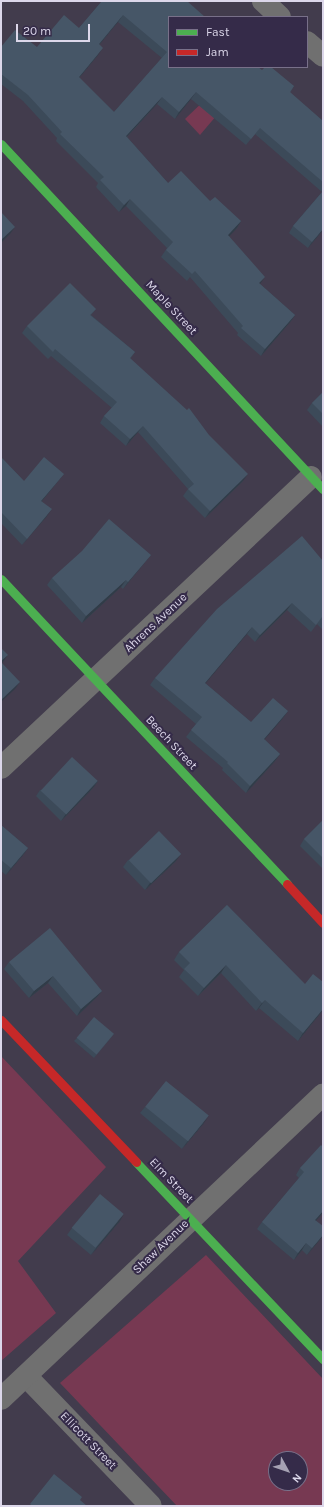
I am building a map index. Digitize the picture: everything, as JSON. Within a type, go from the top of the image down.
[{"type":"street","points":[[263,1],[279,16]]},
{"type":"street","points":[[308,43],[323,56]]},
{"type":"street","name":"Maple Street","points":[[1,144],[317,483]]},
{"type":"street","name":"Ahrens Avenue","points":[[1,768],[96,679],[317,483]]},
{"type":"street","name":"Beech Street","points":[[1,579],[323,923]]},
{"type":"street","name":"Elm Street","points":[[1,1020],[323,1360]]},
{"type":"street","name":"Shaw Avenue","points":[[1,1399],[323,1095]]},
{"type":"street","name":"Ellicott Street","points":[[26,1376],[151,1506]]},
{"type":"shaded area","points":[[234,95],[200,135],[185,119],[209,96]]},
{"type":"shaded area","points":[[1,1056],[106,1167],[18,1261],[56,1313],[1,1361]]},
{"type":"shaded area","points":[[206,1255],[323,1379],[323,1506],[177,1506],[60,1383]]},
{"type":"building","points":[[102,1],[187,1],[204,16],[168,16],[168,68],[259,68],[262,70],[264,68],[272,68],[294,86],[290,92],[323,121],[323,182],[260,128],[251,139],[196,92],[179,112],[162,97],[126,136],[168,183],[181,171],[210,201],[215,197],[241,221],[228,235],[265,277],[259,283],[295,315],[265,349],[241,328],[243,326],[195,271],[192,274],[166,250],[173,242],[130,199],[124,205],[100,180],[104,177],[60,134],[62,132],[28,95],[1,74],[1,47],[15,30],[37,47],[64,15],[79,28]],"holes":[[[123,15],[167,52],[114,112],[79,77],[103,48],[99,44]]]},
{"type":"building","points":[[323,191],[323,229],[312,242],[293,226]]},
{"type":"building","points":[[1,212],[15,227],[1,240]]},
{"type":"building","points":[[70,283],[96,309],[90,315],[135,352],[130,358],[187,410],[189,408],[209,435],[248,474],[210,511],[188,489],[194,484],[143,426],[130,439],[104,416],[117,402],[55,349],[53,352],[27,326]]},
{"type":"building","points":[[323,392],[323,414],[312,403]]},
{"type":"building","points":[[1,457],[24,481],[44,457],[64,474],[41,501],[52,509],[27,539],[1,512]]},
{"type":"building","points":[[109,519],[151,555],[128,582],[126,580],[86,616],[52,578],[82,551]]},
{"type":"building","points":[[302,536],[323,561],[323,618],[322,617],[316,625],[292,603],[260,635],[252,627],[205,683],[251,722],[273,698],[288,711],[264,739],[280,754],[250,786],[227,763],[228,762],[191,730],[202,717],[155,678],[217,609]]},
{"type":"building","points":[[1,648],[8,655],[1,661]]},
{"type":"building","points":[[1,662],[20,682],[1,700]]},
{"type":"building","points":[[72,757],[98,781],[66,815],[41,791]]},
{"type":"building","points":[[323,820],[323,858],[304,839]]},
{"type":"building","points":[[1,825],[28,848],[11,868],[1,860]]},
{"type":"building","points":[[159,831],[181,854],[151,883],[129,860]]},
{"type":"building","points":[[227,905],[305,984],[313,974],[323,982],[323,1009],[303,1033],[265,1000],[262,1003],[226,965],[204,988],[184,969],[190,963],[179,952]]},
{"type":"building","points":[[50,928],[102,991],[81,1009],[53,976],[34,991],[9,962]]},
{"type":"building","points":[[94,1017],[114,1034],[97,1054],[77,1038]]},
{"type":"building","points":[[166,1081],[209,1116],[188,1141],[145,1107]]},
{"type":"building","points":[[321,1145],[323,1147],[323,1211],[315,1220],[323,1226],[323,1235],[312,1248],[306,1243],[298,1253],[262,1222],[304,1172],[300,1168]]},
{"type":"building","points":[[100,1194],[124,1214],[95,1248],[72,1228]]},
{"type":"building","points":[[54,1474],[82,1497],[80,1500],[87,1506],[32,1506],[30,1504]]},
{"type":"traffic: fast","points":[[1,144],[323,489]]},
{"type":"traffic: fast","points":[[1,579],[287,884]]},
{"type":"traffic: fast","points":[[136,1162],[323,1359]]},
{"type":"traffic: jam","points":[[287,884],[323,923]]},
{"type":"traffic: jam","points":[[1,1020],[136,1162]]}]
